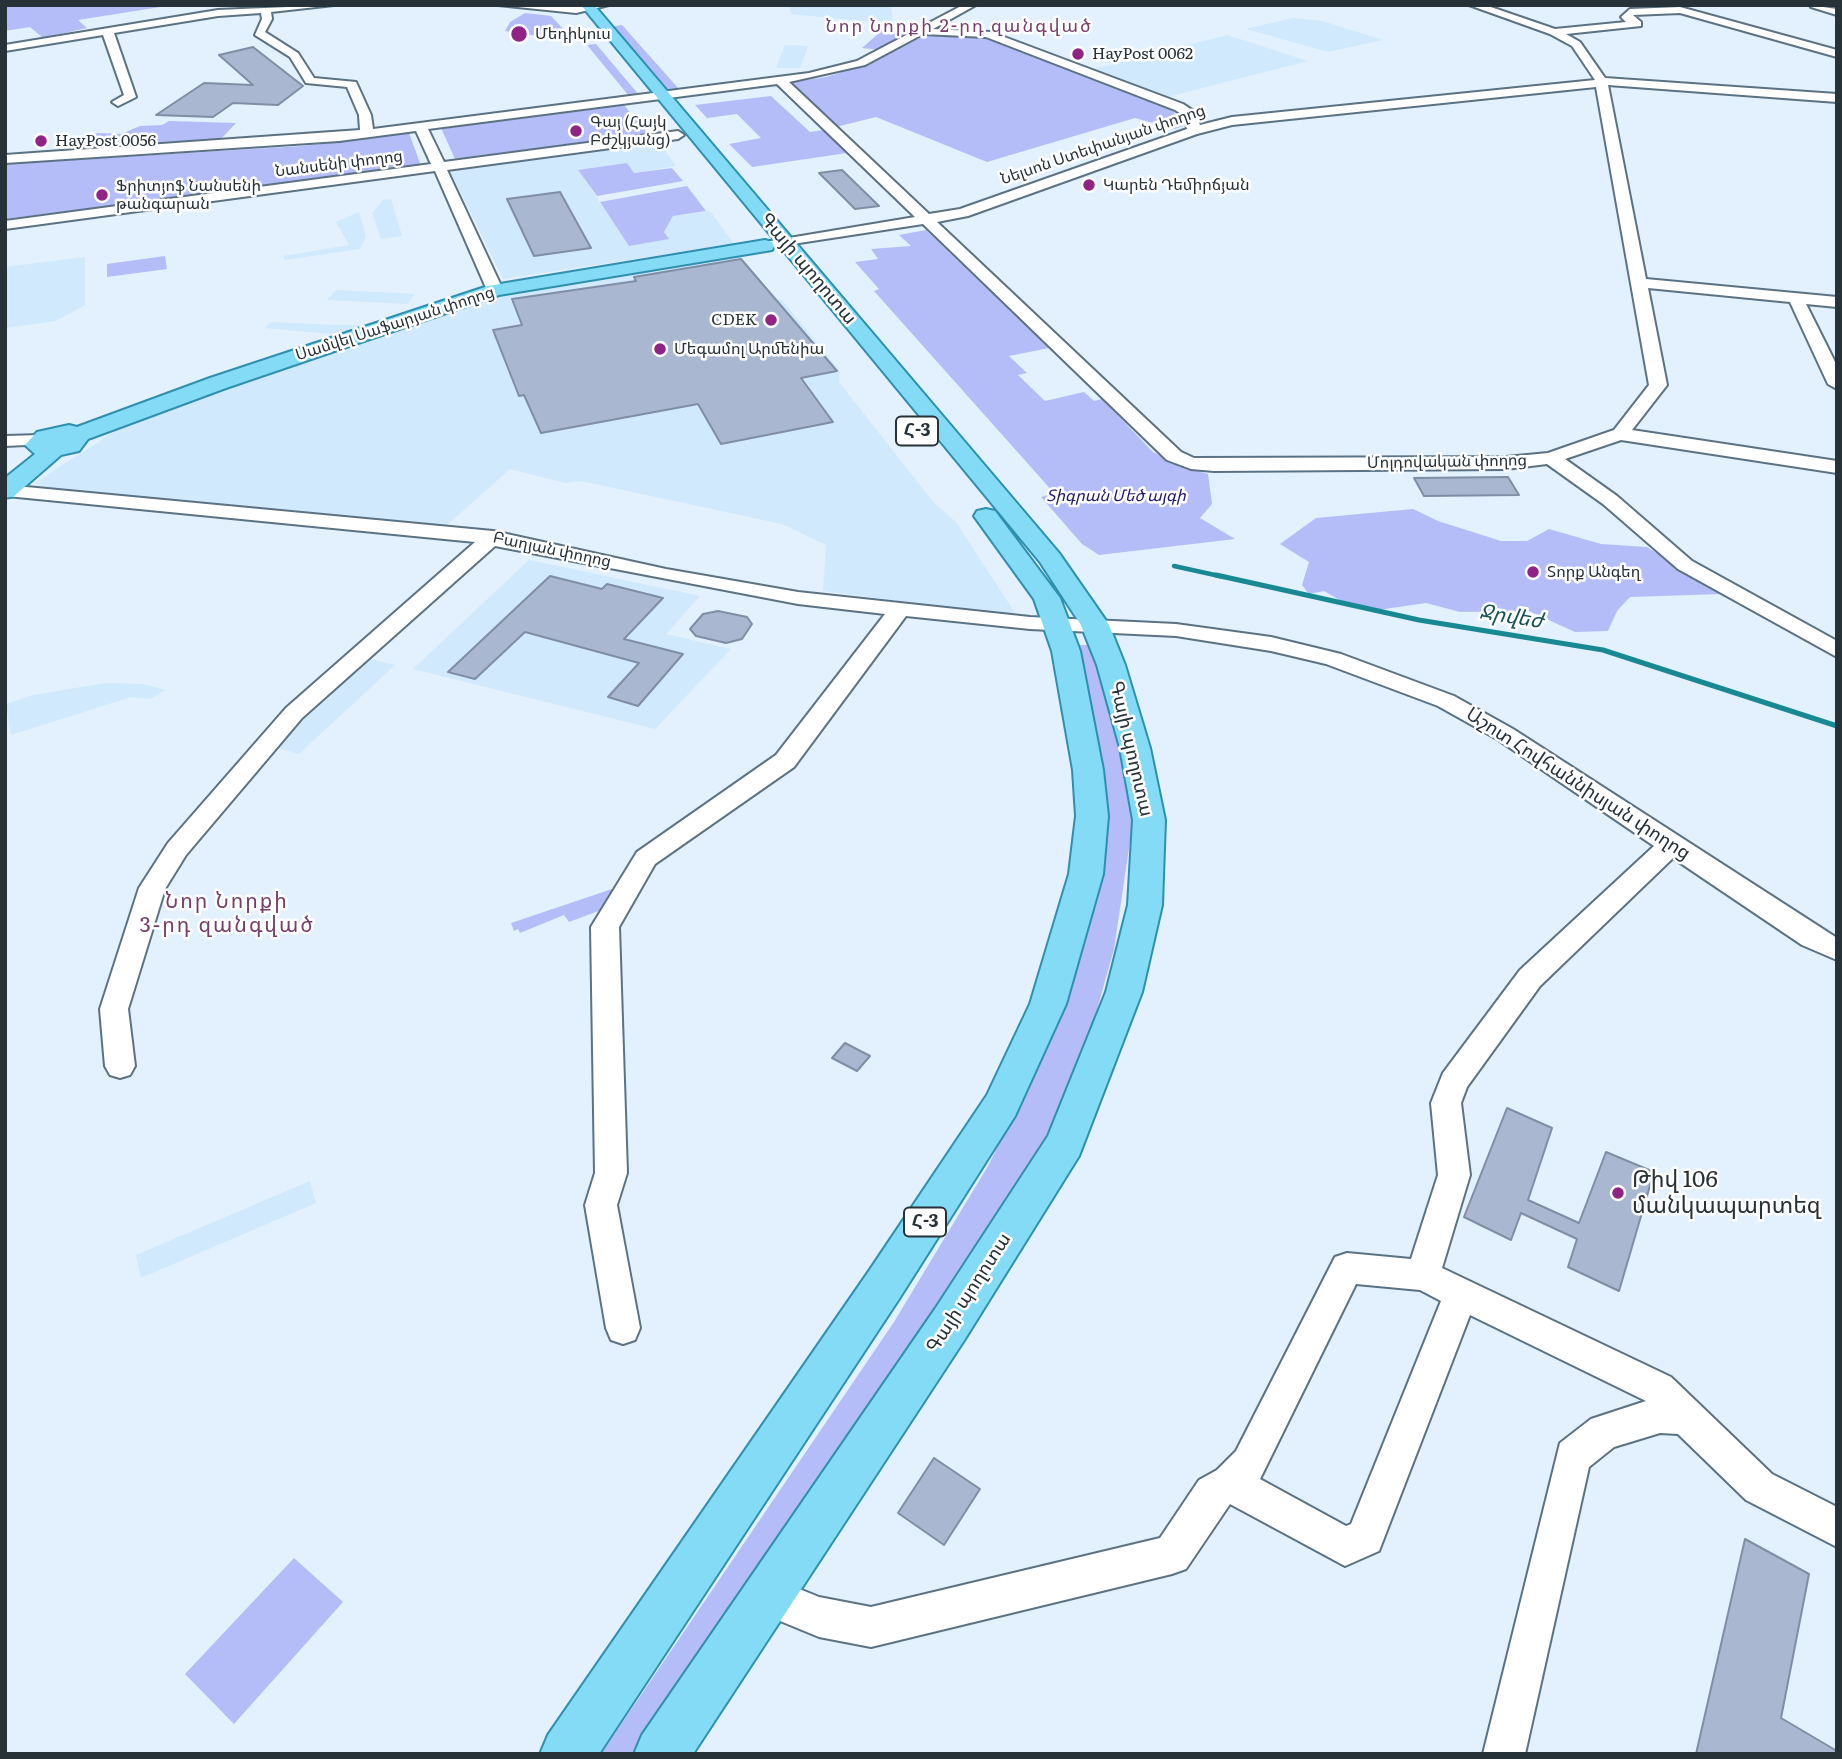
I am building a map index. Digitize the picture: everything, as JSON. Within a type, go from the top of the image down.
[{"type":"main road","name":"Գայի պողոտա","points":[[581,8],[776,244],[1047,598],[1076,624]]},
{"type":"main road","name":"Գայի պողոտա","points":[[656,97],[678,135],[1050,558],[1076,624],[1129,726],[1149,820],[1145,905],[1125,992],[1065,1144],[943,1334],[765,1595],[661,1754]]},
{"type":"main road","name":"Սամվել Սաֆարյան փողոց","points":[[6,490],[47,445],[71,446],[78,440],[77,435],[218,383],[495,290],[776,244]]},
{"type":"main road","name":"Գայի պողոտա","points":[[567,1754],[884,1285],[1000,1105],[1028,1051],[1048,1004],[1077,910],[1086,874],[1093,816],[1066,651],[1076,624]]},
{"type":"street","points":[[5,48],[265,9],[329,5]]},
{"type":"street","points":[[503,5],[581,8],[604,5]]},
{"type":"street","points":[[1474,5],[1553,32],[1576,44],[1601,82],[1658,385],[1620,434],[1837,467]]},
{"type":"street","points":[[1815,5],[1837,12]]},
{"type":"street","points":[[265,9],[267,19],[259,33],[302,62],[310,81],[352,84],[365,115],[367,134]]},
{"type":"street","name":"Նանսենի փողոց","points":[[5,159],[367,134],[780,80],[861,63],[970,9]]},
{"type":"street","points":[[1553,32],[1637,24],[1626,17],[1633,9],[1680,10],[1837,54]]},
{"type":"street","points":[[979,23],[987,34]]},
{"type":"street","points":[[105,31],[111,36],[130,97],[118,102]]},
{"type":"street","points":[[921,33],[987,34],[1179,107],[1251,118]]},
{"type":"street","name":"Մոլդովական փողոց","points":[[780,80],[923,220],[1174,456],[1191,463],[1249,465],[1506,463],[1551,458],[1620,434]]},
{"type":"street","name":"Նելսոն Ստեփանյան փողոց","points":[[776,244],[962,213],[1194,131],[1251,118],[1601,82],[1837,98]]},
{"type":"street","points":[[1179,107],[1191,115],[1194,131]]},
{"type":"street","points":[[421,127],[495,290]]},
{"type":"street","name":"Նանսենի փողոց","points":[[5,225],[678,135]]},
{"type":"street","points":[[1640,284],[1837,302]]},
{"type":"street","points":[[1796,299],[1830,354],[1837,384]]},
{"type":"street","points":[[5,441],[47,445]]},
{"type":"street","points":[[1551,458],[1610,500],[1685,565],[1837,650]]},
{"type":"street","name":"Բաղյան փողոց","points":[[6,490],[493,537],[666,575],[798,598],[1076,624]]},
{"type":"street","points":[[120,1066],[114,1009],[152,888],[177,849],[294,713],[493,537]]},
{"type":"street","points":[[623,1328],[601,1205],[611,1173],[605,927],[646,858],[785,761],[900,609]]},
{"type":"street","name":"Աշոտ Հովհաննիսյան փողոց","points":[[1076,624],[1175,630],[1271,644],[1333,659],[1446,701],[1505,733],[1812,938],[1837,950]]},
{"type":"street","points":[[1423,1275],[1454,1175],[1446,1103],[1454,1082],[1530,978],[1672,844]]},
{"type":"street","points":[[765,1595],[819,1617],[871,1627],[1172,1555],[1212,1493],[1230,1483],[1249,1464],[1347,1268],[1423,1275],[1658,1389],[1759,1487],[1837,1528]]},
{"type":"street","points":[[1230,1483],[1345,1548],[1365,1537],[1461,1293]]},
{"type":"street","points":[[1504,1754],[1573,1456],[1604,1432],[1660,1415],[1686,1416]]},
{"type":"shaded area","points":[[789,5],[891,5],[893,24],[791,14]]},
{"type":"shaded area","points":[[1293,18],[1322,21],[1383,40],[1328,52],[1246,29]]},
{"type":"shaded area","points":[[1227,35],[1308,61],[1167,97],[1091,70]]},
{"type":"shaded area","points":[[785,45],[808,46],[800,68],[776,68]]},
{"type":"shaded area","points":[[658,141],[676,166],[634,173],[578,170],[629,245],[668,238],[664,232],[673,216],[710,211],[734,244],[503,279],[450,171]]},
{"type":"shaded area","points":[[391,199],[402,236],[381,239],[372,213],[383,200]]},
{"type":"shaded area","points":[[359,212],[366,236],[360,249],[285,260],[283,256],[349,245],[336,222]]},
{"type":"shaded area","points":[[739,255],[776,299],[781,299],[840,371],[839,382],[934,503],[956,522],[1017,616],[823,591],[826,545],[782,524],[581,481],[565,483],[510,469],[445,527],[52,491],[35,483],[140,415],[491,293]]},
{"type":"shaded area","points":[[85,257],[85,305],[56,321],[5,328],[5,267]]},
{"type":"shaded area","points":[[336,290],[415,294],[407,304],[327,300]]},
{"type":"shaded area","points":[[270,322],[371,325],[344,335],[265,328]]},
{"type":"shaded area","points":[[529,560],[700,596],[666,634],[731,649],[655,729],[413,669]]},
{"type":"shaded area","points":[[370,659],[395,665],[299,754],[274,747]]},
{"type":"shaded area","points":[[106,683],[143,684],[166,690],[150,699],[131,697],[11,735],[6,704],[33,695]]},
{"type":"shaded area","points":[[310,1181],[316,1203],[141,1278],[136,1255]]},
{"type":"green space","points":[[5,5],[173,5],[78,20],[87,28],[43,38],[30,27],[5,31]]},
{"type":"green space","points":[[525,13],[551,16],[564,30],[538,36],[505,31],[510,22]]},
{"type":"green space","points":[[622,25],[679,89],[667,91],[611,27]]},
{"type":"green space","points":[[887,26],[906,28],[911,34],[881,50],[862,48]]},
{"type":"green space","points":[[946,34],[991,39],[1171,108],[1183,126],[1175,129],[1135,118],[987,162],[876,117],[836,127],[788,83],[826,77],[866,65],[924,36]]},
{"type":"green space","points":[[596,44],[639,95],[629,96],[587,45]]},
{"type":"green space","points":[[771,96],[810,132],[823,130],[847,153],[752,167],[729,144],[761,138],[737,114],[707,118],[695,105]]},
{"type":"green space","points":[[624,105],[648,134],[455,159],[441,128]]},
{"type":"green space","points":[[169,121],[236,123],[218,142],[74,151],[77,140],[98,133],[121,134],[140,126],[162,125]]},
{"type":"green space","points":[[409,133],[421,166],[5,219],[5,164],[302,146]]},
{"type":"green space","points":[[627,163],[634,173],[672,168],[683,181],[597,196],[578,170]]},
{"type":"green space","points":[[687,186],[706,211],[673,216],[664,232],[669,239],[629,246],[600,202]]},
{"type":"green space","name":"Տիգրան Մեծ այգի","points":[[926,230],[1049,348],[1009,356],[1027,373],[1018,375],[1045,401],[1084,392],[1094,401],[1102,399],[1153,452],[1183,467],[1208,474],[1212,504],[1200,518],[1235,539],[1099,555],[1082,544],[1041,497],[1054,493],[874,291],[879,289],[855,262],[878,259],[871,249],[911,246],[899,235]]},
{"type":"green space","points":[[165,256],[167,269],[107,277],[107,264]]},
{"type":"green space","points":[[1413,509],[1438,521],[1501,541],[1527,541],[1549,529],[1601,544],[1647,547],[1722,594],[1630,597],[1617,611],[1608,631],[1575,632],[1529,611],[1460,612],[1426,603],[1378,610],[1350,606],[1324,591],[1309,594],[1302,585],[1309,562],[1280,544],[1316,518]]},
{"type":"green space","points":[[1078,645],[1092,645],[1131,798],[1132,828],[1114,949],[1094,1020],[1064,1099],[1024,1183],[631,1754],[601,1754],[894,1322],[988,1166],[1039,1065],[1071,986],[1093,903],[1106,831],[1107,797]]},
{"type":"green space","points":[[624,885],[609,907],[569,922],[564,915],[520,933],[518,929],[514,931],[511,923]]},
{"type":"green space","points":[[294,1558],[343,1602],[234,1724],[185,1674]]},
{"type":"building","points":[[253,47],[303,86],[278,105],[233,103],[213,117],[156,115],[204,83],[253,85],[219,55]]},
{"type":"building","points":[[842,170],[879,206],[855,209],[819,173]]},
{"type":"building","points":[[560,192],[591,248],[534,256],[507,199]]},
{"type":"building","name":"Մեգամոլ Արմենիա","points":[[741,259],[837,371],[801,378],[833,422],[721,444],[698,404],[541,433],[524,395],[519,396],[493,330],[522,325],[512,299],[636,281],[634,277]]},
{"type":"building","points":[[1508,477],[1519,495],[1424,496],[1414,478]]},
{"type":"building","points":[[550,576],[602,589],[607,584],[663,598],[624,639],[683,654],[638,706],[608,697],[639,663],[525,632],[475,679],[448,672]]},
{"type":"building","points":[[718,611],[747,617],[752,624],[742,639],[726,643],[696,636],[690,629],[703,614]]},
{"type":"building","points":[[845,1043],[870,1056],[857,1071],[832,1058]]},
{"type":"building","name":"Թիվ 106 մանկապարտեզ","points":[[1507,1108],[1552,1128],[1528,1200],[1579,1223],[1606,1152],[1654,1172],[1619,1291],[1568,1267],[1577,1239],[1521,1213],[1511,1240],[1464,1217]]},
{"type":"building","points":[[934,1458],[980,1489],[944,1545],[898,1513]]},
{"type":"building","points":[[1745,1539],[1809,1574],[1781,1718],[1837,1751],[1837,1754],[1696,1754]]},
{"type":"waterway","name":"Ջրվեժ","points":[[1174,566],[1224,577]]},
{"type":"waterway","name":"Ջրվեժ","points":[[1216,575],[1419,620],[1603,650],[1837,726]]},
{"type":"place","name":"Մեդիկուս","points":[[519,34]]},
{"type":"place","name":"HayPost 0062","points":[[1078,54]]},
{"type":"place","name":"Գայ (Հայկ Բժշկյանց)","points":[[576,131]]},
{"type":"place","name":"HayPost 0056","points":[[41,141]]},
{"type":"place","name":"Կարեն Դեմիրճյան","points":[[1089,185]]},
{"type":"place","name":"Ֆրիտյոֆ Նանսենի թանգարան","points":[[102,195]]},
{"type":"place","name":"CDEK","points":[[771,320]]},
{"type":"place","name":"Մեգամոլ Արմենիա","points":[[660,349]]},
{"type":"place","name":"Տորք Անգեղ","points":[[1533,572]]},
{"type":"place","name":"Թիվ 106 մանկապարտեզ","points":[[1618,1193]]},
{"type":"district","name":"Նոր Նորքի 2-րդ զանգված","points":[[959,27]]},
{"type":"district","name":"Նոր Նորքի 3-րդ զանգված","points":[[227,914]]}]
